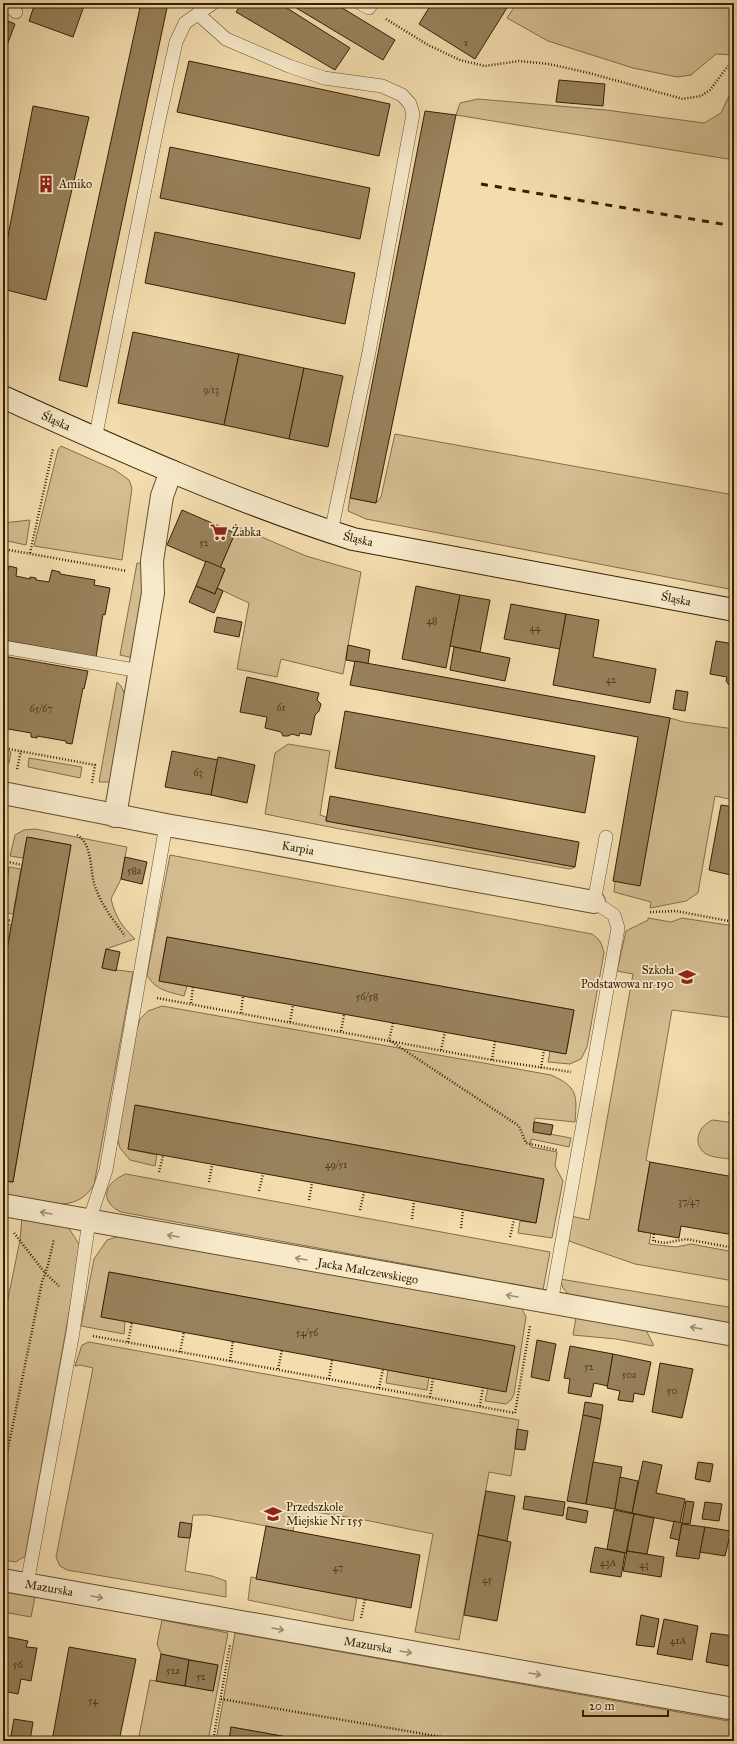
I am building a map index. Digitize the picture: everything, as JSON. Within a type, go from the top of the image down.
[{"type":"street","name":"Śląska","points":[[3,397],[170,471],[353,539],[734,610]]},
{"type":"street","points":[[115,816],[153,593],[152,562],[162,496],[170,471]]},
{"type":"street","name":"Karpia","points":[[3,793],[115,816],[594,902]]},
{"type":"street","name":"Jacka Malczewskiego","points":[[3,1205],[734,1335]]},
{"type":"street","name":"Mazurska","points":[[3,1580],[734,1709]]},
{"type":"lane","points":[[6,3],[16,12]]},
{"type":"lane","points":[[95,439],[157,129],[176,42],[185,24],[213,3]]},
{"type":"lane","points":[[198,14],[226,39],[288,66],[324,78],[382,86],[402,95],[410,104],[413,114],[369,352],[331,532]]},
{"type":"lane","points":[[3,647],[140,671]]},
{"type":"lane","points":[[27,1584],[73,1332],[90,1221],[106,1170],[166,825]]},
{"type":"lane","points":[[542,1302],[577,1154],[618,928],[614,915],[594,902],[606,837]]},
{"type":"path","points":[[367,5],[428,45],[460,60],[485,66],[519,61],[549,64],[589,73],[683,99],[701,96],[710,90],[728,66]]},
{"type":"path","points":[[30,553],[55,442]]},
{"type":"path","points":[[3,549],[127,571]]},
{"type":"path","points":[[3,748],[95,766],[92,783]]},
{"type":"path","points":[[17,769],[21,751]]},
{"type":"path","points":[[74,834],[81,837],[89,854],[95,889],[110,914],[130,941],[145,945]]},
{"type":"path","points":[[4,861],[22,865]]},
{"type":"path","points":[[650,912],[676,911],[734,922]]},
{"type":"path","points":[[3,919],[12,921]]},
{"type":"path","points":[[191,1003],[193,987]]},
{"type":"path","points":[[137,995],[191,1003],[492,1060],[591,1075]]},
{"type":"path","points":[[241,1013],[243,996]]},
{"type":"path","points":[[290,1022],[293,1005]]},
{"type":"path","points":[[341,1031],[344,1015]]},
{"type":"path","points":[[389,1040],[393,1023]]},
{"type":"path","points":[[441,1050],[445,1032]]},
{"type":"path","points":[[389,1040],[519,1126],[526,1143],[577,1154]]},
{"type":"path","points":[[492,1060],[495,1041]]},
{"type":"path","points":[[541,1068],[544,1050]]},
{"type":"path","points":[[159,1172],[162,1156]]},
{"type":"path","points":[[209,1182],[212,1165]]},
{"type":"path","points":[[259,1191],[263,1174]]},
{"type":"path","points":[[309,1200],[312,1183]]},
{"type":"path","points":[[360,1210],[364,1192]]},
{"type":"path","points":[[412,1219],[414,1201]]},
{"type":"path","points":[[461,1228],[463,1210]]},
{"type":"path","points":[[3,1473],[59,1215]]},
{"type":"path","points":[[510,1237],[514,1220]]},
{"type":"path","points":[[12,1231],[46,1273],[77,1305]]},
{"type":"path","points":[[654,1234],[653,1241],[665,1243],[686,1239],[734,1248]]},
{"type":"path","points":[[73,1332],[515,1413],[542,1302]]},
{"type":"path","points":[[128,1342],[132,1322]]},
{"type":"path","points":[[180,1352],[184,1332]]},
{"type":"path","points":[[230,1360],[233,1341]]},
{"type":"path","points":[[278,1370],[282,1350]]},
{"type":"path","points":[[329,1379],[332,1360]]},
{"type":"path","points":[[379,1388],[383,1369]]},
{"type":"path","points":[[430,1397],[433,1378]]},
{"type":"path","points":[[480,1406],[483,1387]]},
{"type":"path","points":[[360,1622],[365,1599]]},
{"type":"path","points":[[213,1741],[234,1621]]},
{"type":"path","points":[[221,1699],[464,1741]]},
{"type":"shaded area","points":[[517,3],[734,3],[734,59],[732,55],[716,54],[691,75],[677,77],[633,68],[548,41],[507,18]]},
{"type":"shaded area","points":[[734,85],[734,160],[456,115],[460,103],[478,99],[606,110],[704,123],[721,113]]},
{"type":"shaded area","points":[[395,434],[734,495],[734,590],[366,519],[348,511],[350,498],[376,503],[381,497]]},
{"type":"shaded area","points":[[61,446],[115,470],[129,480],[132,488],[122,560],[34,546],[58,450]]},
{"type":"shaded area","points":[[30,520],[26,545],[3,540],[3,523]]},
{"type":"shaded area","points":[[236,526],[306,556],[361,572],[343,674],[281,659],[277,677],[237,669],[249,603],[217,588],[225,570],[220,568],[235,533]]},
{"type":"shaded area","points":[[137,563],[144,563],[146,579],[133,658],[120,655]]},
{"type":"shaded area","points":[[117,682],[121,686],[126,697],[110,782],[99,782]]},
{"type":"shaded area","points":[[670,718],[684,722],[734,729],[734,800],[715,796],[698,893],[686,901],[650,908],[651,902],[614,892],[615,881],[640,885]]},
{"type":"shaded area","points":[[288,744],[330,751],[320,815],[326,817],[326,821],[575,867],[570,869],[340,829],[265,814],[275,753]]},
{"type":"shaded area","points":[[3,751],[11,752],[9,763],[3,762]]},
{"type":"shaded area","points":[[29,758],[82,767],[80,778],[28,767]]},
{"type":"shaded area","points":[[35,829],[127,847],[121,879],[111,899],[120,921],[135,939],[106,949],[102,968],[133,972],[94,1185],[81,1199],[62,1204],[3,1194],[3,1181],[13,1182],[71,845],[27,837],[23,858],[10,856],[15,835],[24,830]]},
{"type":"shaded area","points":[[170,855],[592,934],[600,942],[604,953],[587,1047],[581,1059],[570,1064],[548,1062],[550,1051],[566,1054],[574,1010],[167,937],[159,981],[187,986],[184,996],[163,990],[154,984],[147,975]]},
{"type":"shaded area","points":[[9,867],[21,869],[13,914],[3,912]]},
{"type":"shaded area","points":[[648,918],[671,922],[682,918],[734,926],[734,1018],[672,1010],[646,1160],[650,1162],[638,1231],[651,1233],[649,1244],[676,1247],[691,1244],[734,1252],[734,1281],[635,1264],[566,1240],[571,1216],[589,1220],[633,974],[617,971],[626,931],[648,920]]},
{"type":"shaded area","points":[[3,923],[11,925],[4,969],[3,968]]},
{"type":"shaded area","points":[[162,1006],[551,1075],[560,1079],[571,1088],[574,1093],[576,1105],[575,1122],[535,1118],[533,1131],[571,1138],[569,1147],[531,1139],[531,1147],[557,1152],[555,1166],[563,1181],[552,1238],[518,1233],[520,1221],[536,1223],[544,1179],[136,1105],[128,1149],[157,1155],[155,1166],[130,1160],[120,1148],[117,1137],[135,1036],[140,1019],[148,1011]]},
{"type":"shaded area","points":[[713,1120],[734,1123],[734,1160],[709,1155],[701,1150],[698,1140],[701,1130],[708,1122]]},
{"type":"shaded area","points":[[126,1174],[550,1252],[543,1290],[121,1212],[109,1203],[107,1192],[113,1182]]},
{"type":"shaded area","points":[[22,1217],[68,1227],[81,1247],[25,1556],[16,1562],[3,1560],[3,1323],[20,1240]]},
{"type":"shaded area","points":[[123,1235],[521,1307],[526,1317],[514,1394],[511,1400],[506,1404],[485,1401],[488,1388],[506,1391],[514,1346],[109,1272],[101,1317],[125,1321],[124,1334],[81,1326],[94,1259],[107,1240]]},
{"type":"shaded area","points":[[560,1279],[734,1308],[734,1325],[569,1295],[563,1288]]},
{"type":"shaded area","points":[[576,1317],[646,1330],[653,1346],[616,1339],[573,1335]]},
{"type":"shaded area","name":"Przedszkole Miejskie Nr 155","points":[[89,1342],[519,1420],[511,1476],[489,1472],[459,1640],[415,1632],[433,1534],[360,1519],[297,1509],[293,1531],[208,1515],[193,1515],[185,1571],[212,1576],[226,1581],[226,1597],[67,1570],[60,1566],[56,1557],[93,1368],[80,1365],[75,1366],[82,1345]]},
{"type":"shaded area","points":[[388,1370],[429,1377],[427,1390],[386,1383]]},
{"type":"shaded area","points":[[251,1577],[357,1597],[353,1621],[248,1600]]},
{"type":"shaded area","points":[[3,1592],[35,1597],[31,1617],[3,1612]]},
{"type":"shaded area","points":[[162,1620],[228,1633],[208,1741],[138,1741],[150,1680],[213,1691],[218,1665],[161,1654],[157,1644]]},
{"type":"shaded area","points":[[235,1633],[734,1722],[734,1741],[310,1741],[231,1727],[229,1741],[216,1741]]},
{"type":"building","points":[[35,3],[85,3],[73,37],[29,21]]},
{"type":"building","points":[[141,3],[168,3],[87,387],[59,380]]},
{"type":"building","points":[[242,3],[279,3],[350,48],[335,70],[236,12]]},
{"type":"building","points":[[288,3],[334,3],[395,40],[383,60]]},
{"type":"building","points":[[432,3],[510,3],[475,59],[419,24]]},
{"type":"building","points":[[3,19],[15,24],[3,56]]},
{"type":"building","points":[[189,61],[390,104],[379,156],[177,112]]},
{"type":"building","points":[[559,80],[605,84],[603,106],[556,102]]},
{"type":"building","name":"Amiko","points":[[33,106],[89,117],[46,300],[3,289],[3,262]]},
{"type":"building","points":[[425,111],[456,115],[376,503],[350,498]]},
{"type":"building","points":[[170,147],[370,188],[360,239],[160,198]]},
{"type":"building","points":[[155,232],[355,273],[345,324],[145,283]]},
{"type":"building","points":[[133,332],[239,354],[224,425],[118,403]]},
{"type":"building","points":[[239,354],[304,368],[289,439],[224,425]]},
{"type":"building","points":[[304,368],[343,376],[328,447],[289,439]]},
{"type":"building","points":[[182,510],[235,533],[220,568],[167,545]]},
{"type":"building","points":[[206,561],[225,569],[215,594],[196,586]]},
{"type":"building","points":[[9,566],[17,568],[16,576],[30,579],[30,577],[36,578],[36,580],[49,582],[52,570],[60,572],[60,574],[95,580],[94,585],[110,588],[105,615],[103,614],[96,657],[3,640],[3,569],[8,570]]},
{"type":"building","points":[[196,586],[215,594],[217,588],[223,591],[214,613],[189,602]]},
{"type":"building","points":[[416,586],[460,595],[446,668],[402,659]]},
{"type":"building","points":[[460,595],[490,600],[480,652],[450,646]]},
{"type":"building","points":[[511,604],[566,614],[560,649],[504,639]]},
{"type":"building","points":[[566,614],[599,620],[593,657],[656,669],[650,703],[553,685]]},
{"type":"building","points":[[217,617],[242,622],[239,637],[214,632]]},
{"type":"building","points":[[716,641],[734,644],[734,685],[729,685],[726,681],[727,677],[710,674]]},
{"type":"building","points":[[348,645],[370,650],[368,664],[346,660]]},
{"type":"building","points":[[454,647],[510,658],[505,681],[450,670]]},
{"type":"building","points":[[3,656],[88,671],[84,689],[83,688],[72,744],[66,743],[66,741],[37,736],[37,738],[31,737],[31,733],[3,728]]},
{"type":"building","points":[[355,661],[670,718],[640,886],[613,881],[638,737],[350,685]]},
{"type":"building","points":[[247,677],[319,693],[317,700],[321,704],[319,711],[315,715],[311,735],[300,733],[299,736],[292,734],[283,736],[281,732],[265,728],[267,717],[240,712]]},
{"type":"building","points":[[676,690],[688,692],[685,711],[673,709]]},
{"type":"building","points":[[345,711],[595,756],[585,813],[335,768]]},
{"type":"building","points":[[172,751],[218,760],[211,795],[165,787]]},
{"type":"building","points":[[218,757],[255,765],[247,803],[211,795]]},
{"type":"building","points":[[330,796],[579,842],[575,867],[326,821]]},
{"type":"building","points":[[721,805],[734,807],[734,860],[731,875],[709,870]]},
{"type":"building","points":[[27,837],[71,845],[13,1182],[3,1181],[3,973]]},
{"type":"building","points":[[125,857],[147,862],[142,884],[121,879]]},
{"type":"building","points":[[167,937],[574,1010],[566,1054],[159,981]]},
{"type":"building","points":[[106,949],[120,952],[116,971],[102,968]]},
{"type":"building","points":[[734,1083],[734,1114],[729,1114]]},
{"type":"building","points":[[135,1105],[544,1179],[536,1223],[128,1149]]},
{"type":"building","points":[[534,1122],[553,1125],[551,1135],[533,1132]]},
{"type":"building","points":[[650,1162],[734,1177],[734,1235],[681,1226],[679,1238],[638,1231]]},
{"type":"building","points":[[109,1272],[515,1346],[506,1392],[101,1317]]},
{"type":"building","points":[[537,1340],[556,1344],[549,1381],[531,1377]]},
{"type":"building","points":[[570,1346],[613,1354],[608,1386],[594,1383],[591,1397],[568,1393],[570,1379],[564,1378]]},
{"type":"building","points":[[613,1354],[651,1362],[644,1395],[634,1393],[633,1402],[618,1400],[620,1391],[607,1388]]},
{"type":"building","points":[[660,1363],[693,1369],[682,1418],[652,1412]]},
{"type":"building","points":[[585,1402],[603,1405],[601,1419],[583,1415]]},
{"type":"building","points":[[583,1415],[601,1419],[586,1504],[567,1501]]},
{"type":"building","points":[[517,1429],[528,1431],[525,1450],[515,1449]]},
{"type":"building","points":[[643,1461],[662,1465],[656,1493],[685,1499],[680,1523],[632,1513]]},
{"type":"building","points":[[593,1462],[622,1467],[615,1509],[586,1504]]},
{"type":"building","points":[[698,1462],[713,1464],[710,1482],[695,1479]]},
{"type":"building","points":[[620,1477],[638,1481],[632,1513],[615,1509]]},
{"type":"building","points":[[486,1491],[515,1496],[507,1541],[478,1535]]},
{"type":"building","points":[[525,1496],[565,1502],[563,1516],[523,1509]]},
{"type":"building","points":[[686,1501],[694,1502],[690,1524],[682,1523]]},
{"type":"building","points":[[705,1502],[722,1504],[719,1521],[702,1519]]},
{"type":"building","points":[[568,1507],[588,1511],[586,1523],[566,1519]]},
{"type":"building","points":[[614,1510],[634,1514],[626,1553],[607,1549]]},
{"type":"building","points":[[634,1514],[654,1518],[647,1554],[627,1551]]},
{"type":"building","points":[[734,1514],[734,1531],[731,1531]]},
{"type":"building","points":[[674,1521],[682,1523],[679,1540],[670,1538]]},
{"type":"building","points":[[180,1522],[192,1524],[190,1538],[178,1537]]},
{"type":"building","points":[[682,1524],[705,1527],[699,1559],[676,1556]]},
{"type":"building","points":[[266,1526],[420,1555],[411,1608],[256,1579]]},
{"type":"building","points":[[705,1527],[731,1531],[725,1556],[700,1552]]},
{"type":"building","points":[[478,1535],[511,1542],[497,1621],[464,1615]]},
{"type":"building","points":[[595,1547],[625,1553],[621,1577],[590,1572]]},
{"type":"building","points":[[627,1551],[664,1557],[661,1577],[623,1571]]},
{"type":"building","points":[[641,1615],[659,1619],[654,1647],[636,1645]]},
{"type":"building","points":[[664,1619],[698,1626],[692,1660],[657,1654]]},
{"type":"building","points":[[711,1633],[734,1636],[734,1667],[706,1662]]},
{"type":"building","points":[[3,1636],[28,1641],[26,1647],[37,1648],[31,1681],[21,1679],[18,1694],[3,1691]]},
{"type":"building","points":[[69,1647],[136,1659],[119,1741],[52,1741]]},
{"type":"building","points":[[161,1654],[189,1660],[185,1686],[156,1681]]},
{"type":"building","points":[[189,1660],[218,1665],[213,1691],[185,1686]]},
{"type":"building","points":[[14,1719],[33,1722],[30,1741],[10,1741]]},
{"type":"building","points":[[231,1727],[310,1741],[229,1741]]},
{"type":"railway","points":[[481,184],[734,226]]},
{"type":"place","name":"Amiko","points":[[46,184]]},
{"type":"place","name":"Żabka","points":[[219,532]]},
{"type":"place","name":"Szkoła Podstawowa nr 190","points":[[687,977]]},
{"type":"place","name":"Przedszkole Miejskie Nr 155","points":[[273,1514]]}]
